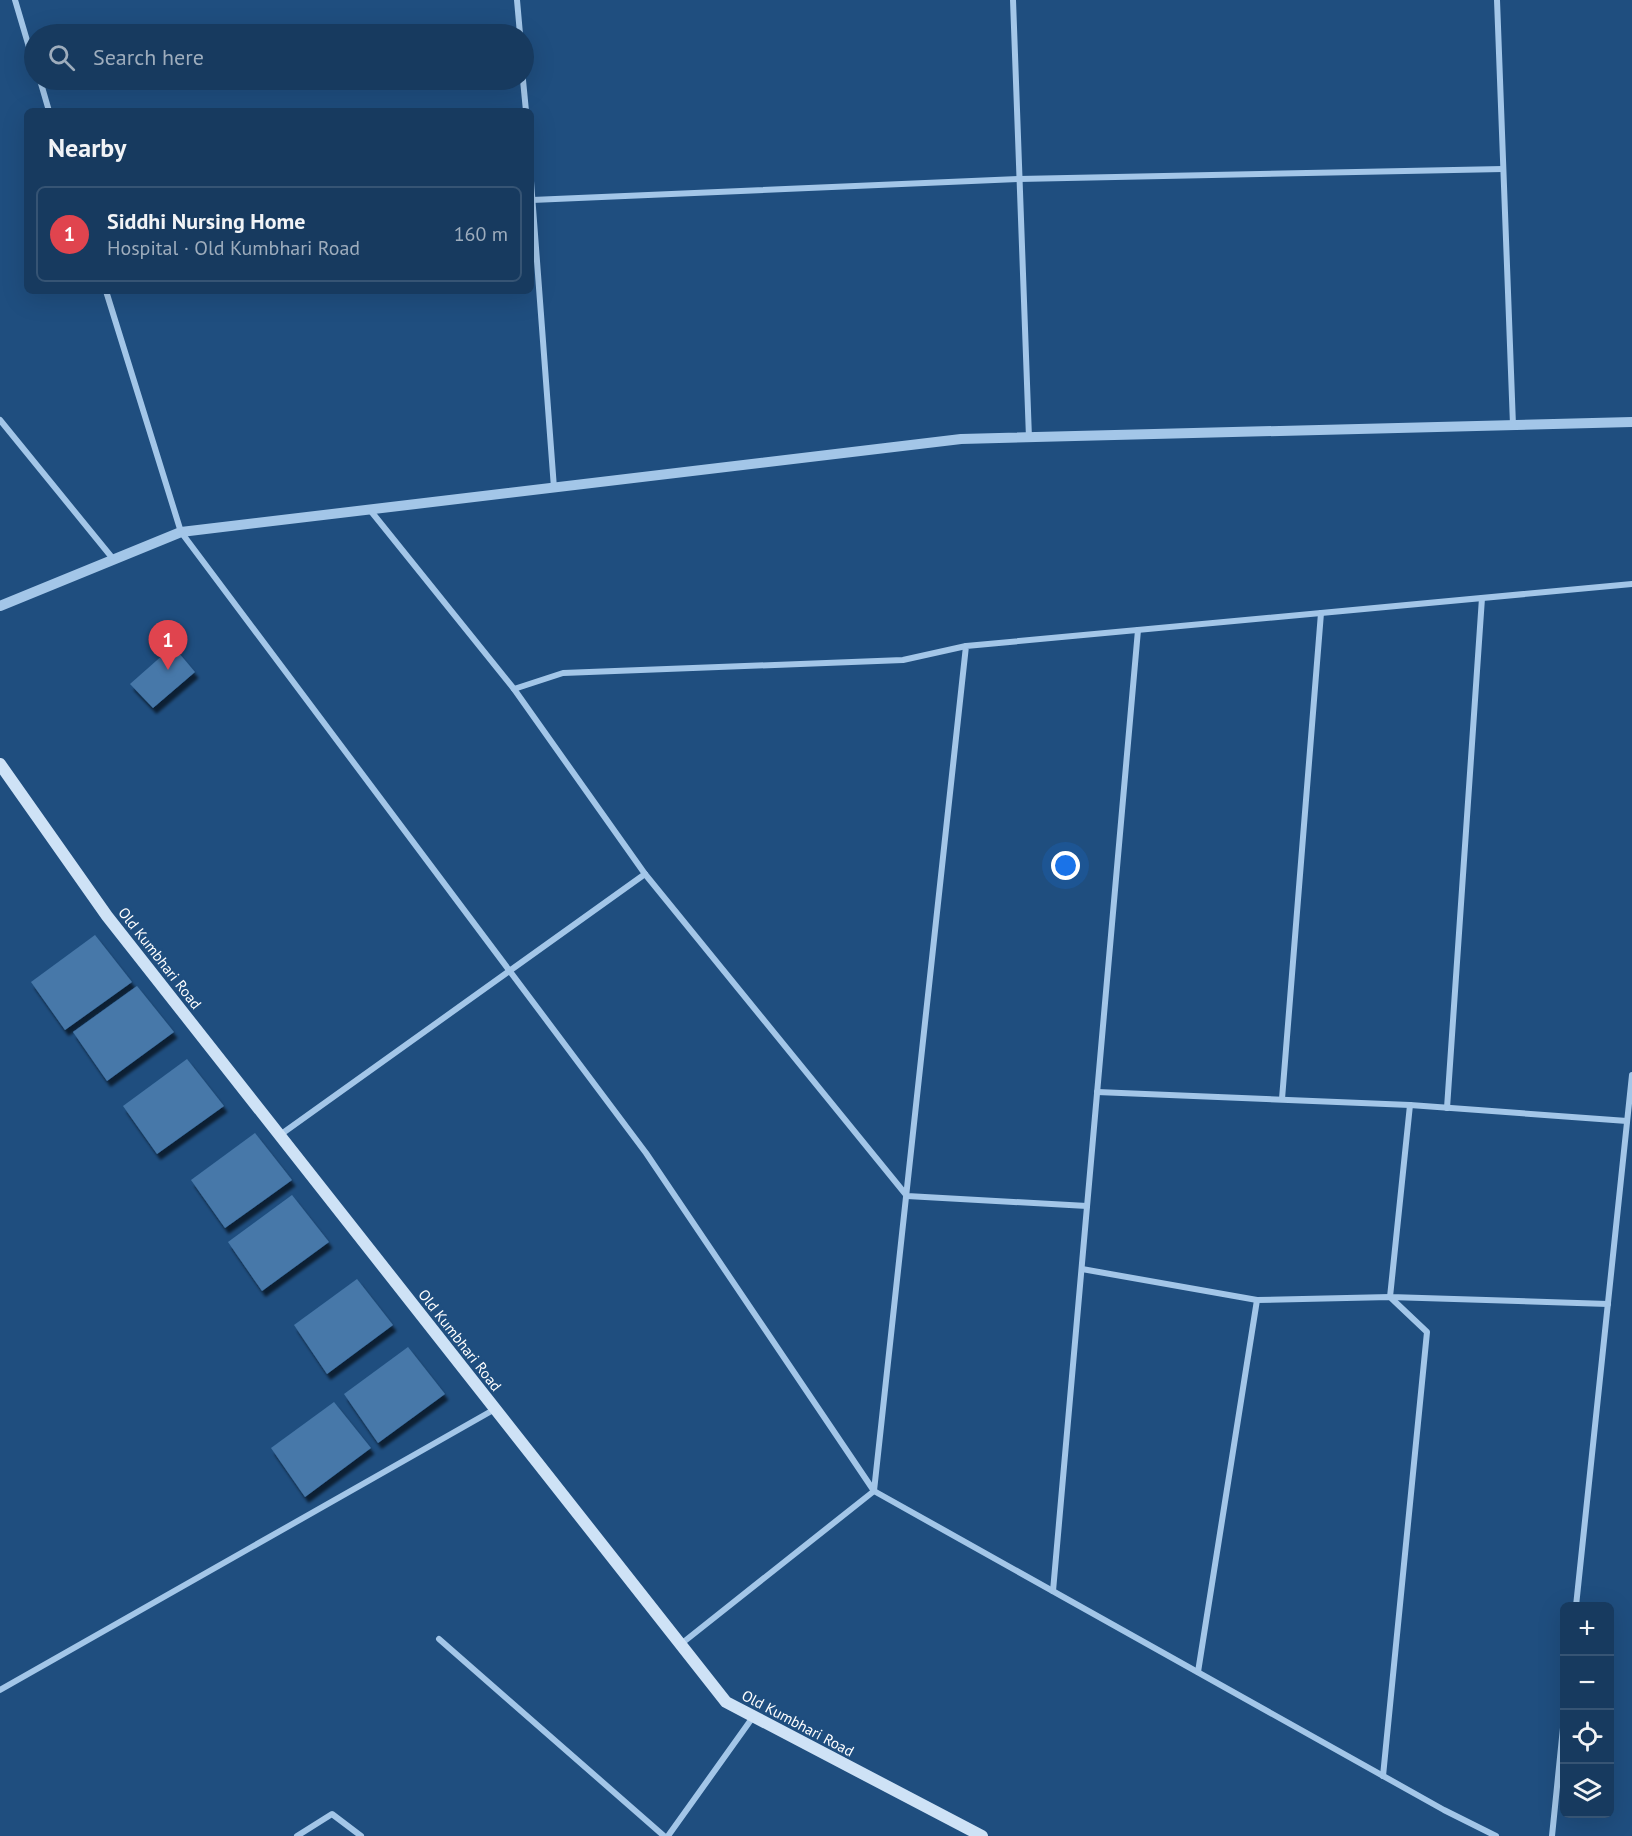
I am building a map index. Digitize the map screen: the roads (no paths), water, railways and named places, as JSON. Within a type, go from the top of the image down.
[{"type":"main road","name":"Old Kumbhari Road","points":[[0,764],[107,916],[726,1702],[982,1836]]},
{"type":"street","points":[[15,0],[24,30]]},
{"type":"street","points":[[517,0],[519,24]]},
{"type":"street","points":[[1013,0],[1029,438]]},
{"type":"street","points":[[1497,0],[1513,425]]},
{"type":"street","points":[[42,90],[48,108]]},
{"type":"street","points":[[524,90],[526,108]]},
{"type":"street","points":[[534,200],[1020,179],[1503,169]]},
{"type":"street","points":[[534,226],[554,488]]},
{"type":"street","points":[[107,294],[181,532],[646,1154],[874,1491],[1383,1776],[1496,1836]]},
{"type":"street","points":[[0,420],[114,560]]},
{"type":"street","points":[[0,606],[181,532],[961,440],[1632,422]]},
{"type":"street","points":[[370,509],[514,689],[645,874],[907,1196],[1087,1206]]},
{"type":"street","points":[[514,689],[563,673],[903,660],[966,646],[1632,584]]},
{"type":"street","points":[[1447,1108],[1482,598]]},
{"type":"street","points":[[1282,1100],[1321,613]]},
{"type":"street","points":[[1053,1591],[1138,630]]},
{"type":"street","points":[[681,1644],[874,1491],[966,646]]},
{"type":"street","points":[[280,1135],[645,874]]},
{"type":"street","points":[[1576,1602],[1632,1076]]},
{"type":"street","points":[[1097,1092],[1410,1105],[1627,1121]]},
{"type":"street","points":[[1390,1297],[1410,1105]]},
{"type":"street","points":[[1082,1269],[1257,1300],[1390,1297],[1608,1304]]},
{"type":"street","points":[[1383,1776],[1427,1332],[1390,1297]]},
{"type":"street","points":[[1198,1672],[1257,1300]]},
{"type":"street","points":[[0,1690],[496,1409]]},
{"type":"street","points":[[439,1639],[666,1836],[753,1716]]},
{"type":"street","points":[[1552,1836],[1560,1757]]},
{"type":"street","points":[[297,1836],[332,1814],[361,1836]]},
{"type":"place","name":"Siddhi Nursing Home","points":[[168,670]]}]
